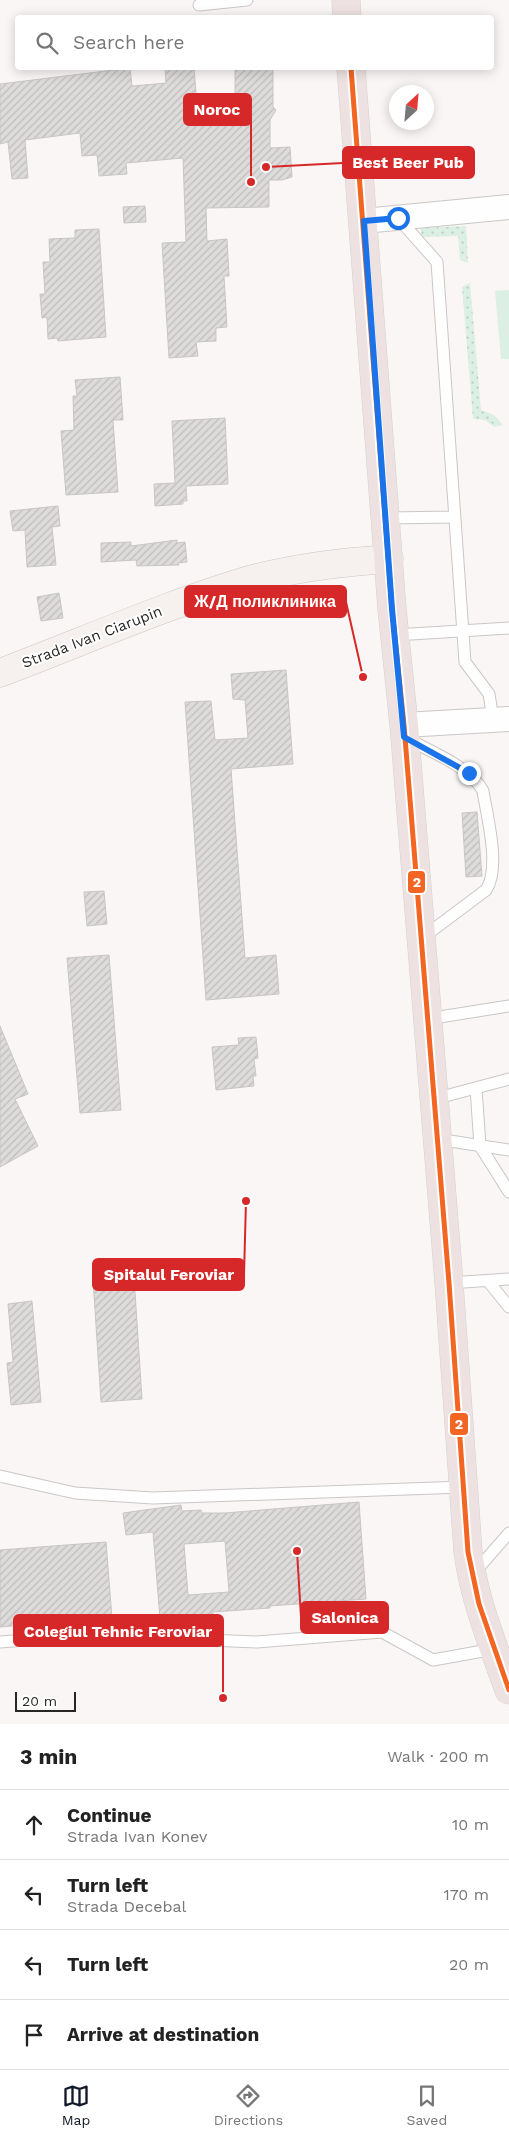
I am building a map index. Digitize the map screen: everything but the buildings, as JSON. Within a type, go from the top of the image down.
[{"type":"main road","points":[[346,0],[347,15]]},
{"type":"main road","points":[[351,70],[471,1576],[502,1651],[509,1690]]},
{"type":"street","points":[[364,221],[509,207]]},
{"type":"street","name":"Strada Ivan Ciarupin","points":[[0,673],[183,602],[248,581],[296,570],[352,562],[389,560]]},
{"type":"street","points":[[404,731],[501,719]]},
{"type":"lane","points":[[199,5],[247,0]]},
{"type":"lane","points":[[398,218],[437,262],[465,662],[489,694],[501,719]]},
{"type":"lane","points":[[386,518],[455,517]]},
{"type":"lane","points":[[395,635],[509,628]]},
{"type":"lane","points":[[404,731],[469,773],[480,784],[484,791],[493,870],[491,884],[486,890],[421,939]]},
{"type":"lane","points":[[428,1019],[509,1006]]},
{"type":"lane","points":[[434,1099],[509,1079]]},
{"type":"lane","points":[[476,1088],[480,1146],[509,1192]]},
{"type":"lane","points":[[437,1139],[509,1150]]},
{"type":"lane","points":[[449,1283],[509,1280]]},
{"type":"lane","points":[[488,1281],[509,1307]]},
{"type":"lane","points":[[0,1476],[75,1493],[154,1498],[463,1487]]},
{"type":"lane","points":[[471,1576],[509,1533]]},
{"type":"lane","points":[[0,1642],[127,1632],[161,1638],[257,1642],[382,1632],[433,1660],[502,1651]]},
{"type":"green space","points":[[466,226],[468,263],[460,260],[458,236],[421,237],[421,228]]},
{"type":"green space","points":[[470,283],[481,410],[494,415],[503,425],[494,427],[485,420],[473,419],[462,287]]},
{"type":"green space","points":[[509,290],[509,359],[501,359],[495,291]]},
{"type":"transit line","name":"2","points":[[351,70],[392,609],[404,725],[449,1283],[468,1552],[479,1604],[509,1690]]},
{"type":"place","name":"Best Beer Pub","points":[[266,167]]},
{"type":"place","name":"Noroc","points":[[251,182]]},
{"type":"place","name":"Ж/Д поликлиника","points":[[363,677]]},
{"type":"place","name":"Spitalul Feroviar","points":[[246,1201]]},
{"type":"place","name":"Salonica","points":[[297,1551]]},
{"type":"place","name":"Colegiul Tehnic Feroviar","points":[[223,1698]]},
{"type":"route","points":[[398,218],[364,221],[392,609],[404,737],[469,773]]}]
